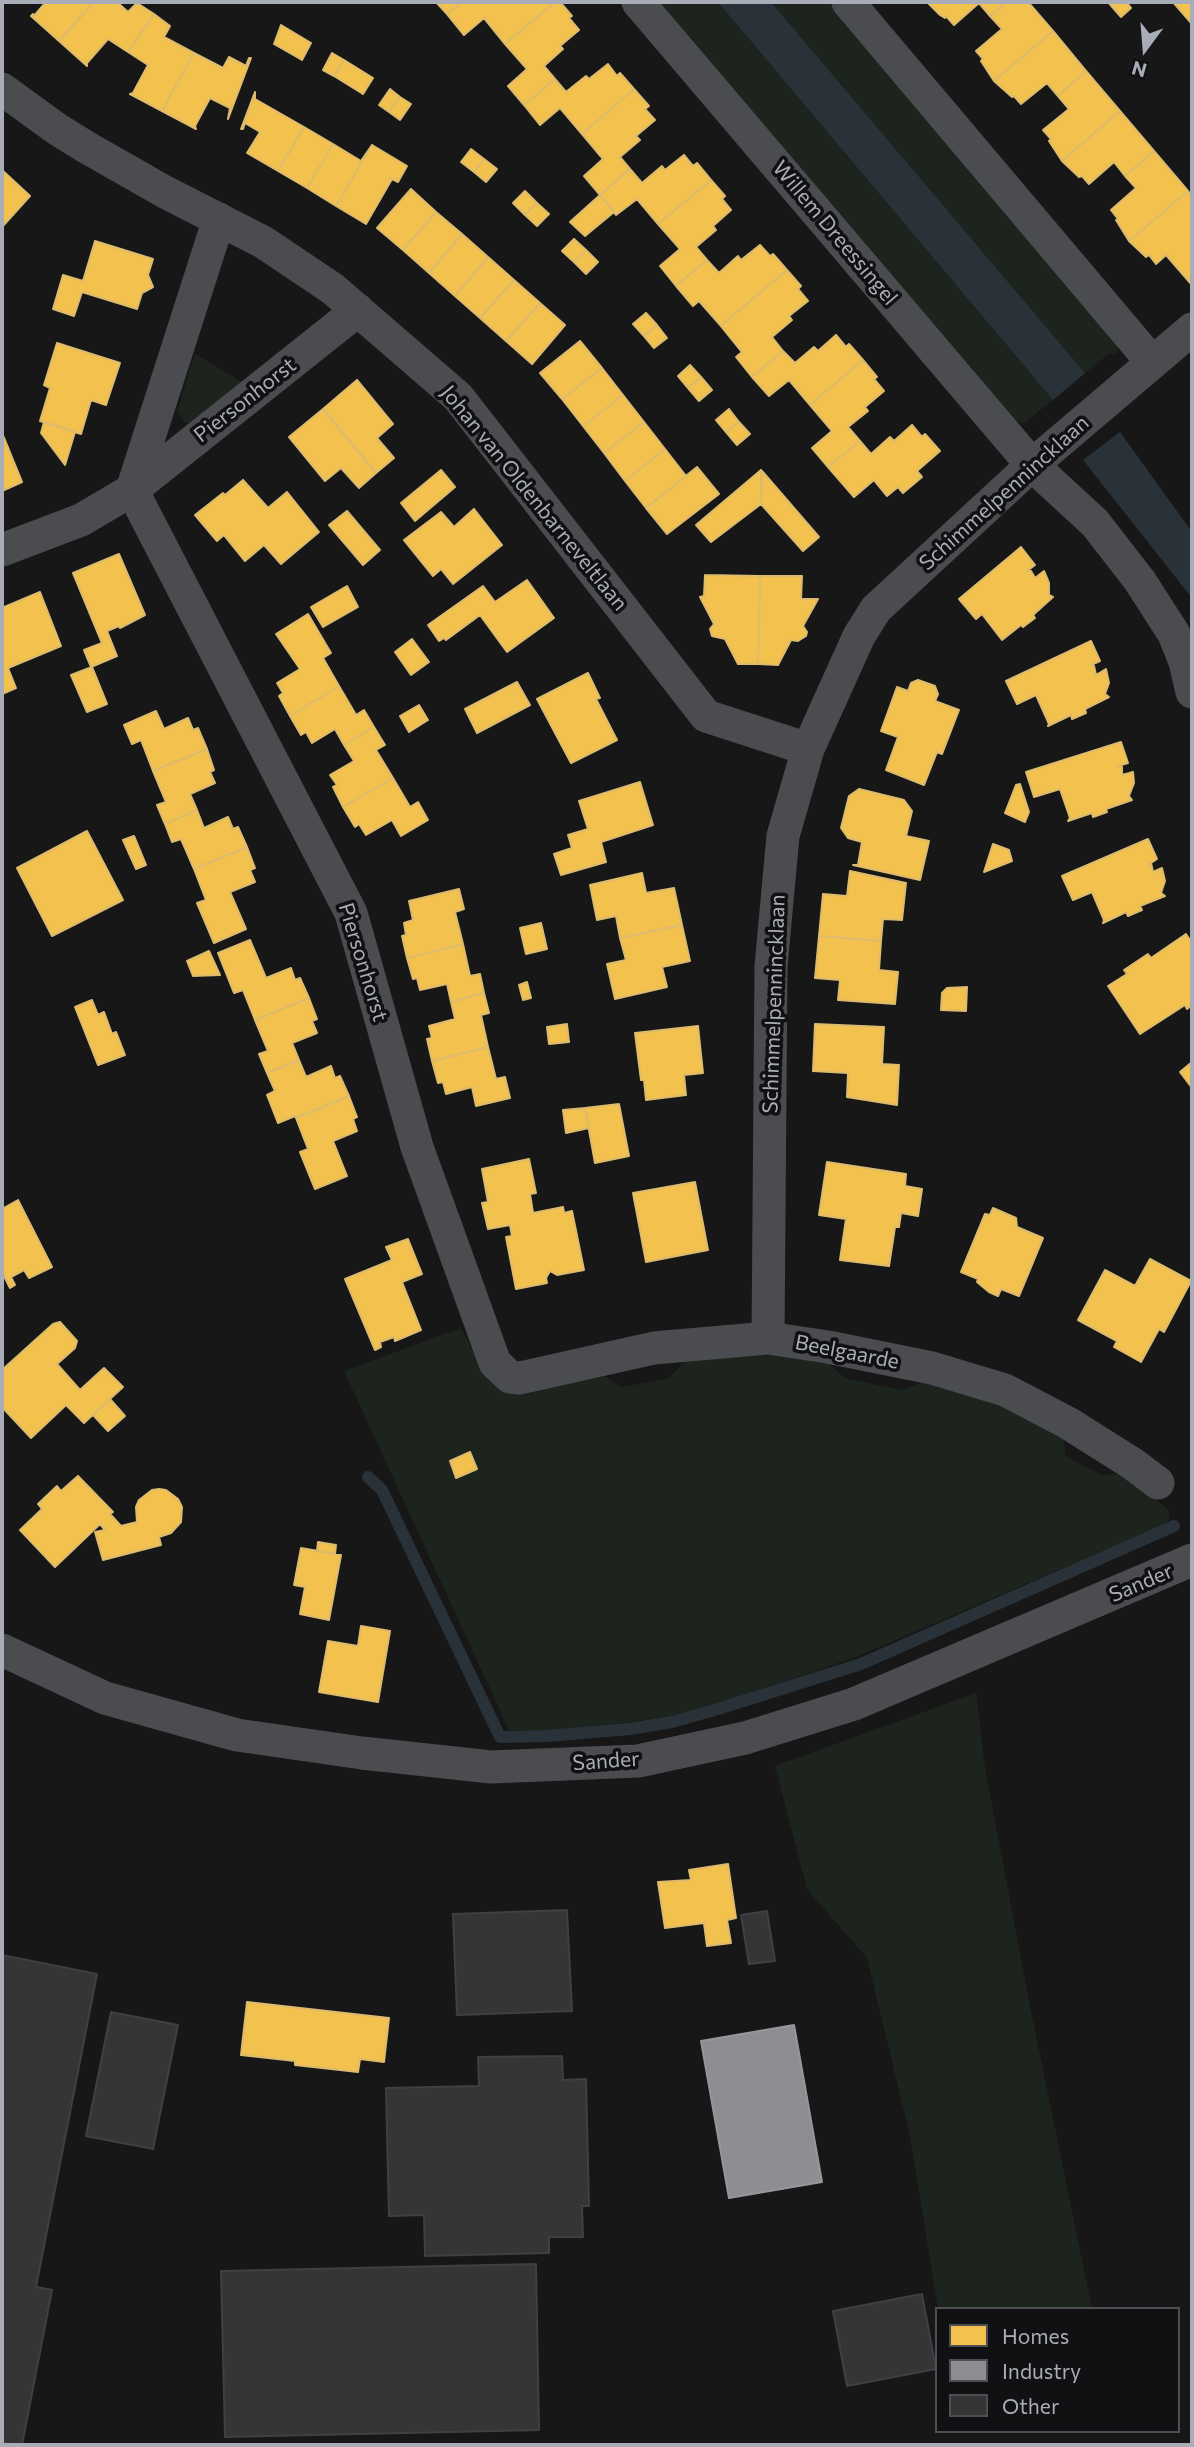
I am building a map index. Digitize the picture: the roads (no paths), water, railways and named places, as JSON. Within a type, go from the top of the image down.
[{"type":"street","name":"Willem Dreessingel","points":[[638,2],[1032,465],[1095,523],[1140,581],[1174,634],[1185,662],[1192,692]]},
{"type":"street","points":[[848,2],[1152,362]]},
{"type":"street","name":"Johan van Oldenbarneveltlaan","points":[[2,89],[57,129],[120,168],[263,242],[333,289],[458,397],[706,716],[808,749]]},
{"type":"street","points":[[132,490],[219,219]]},
{"type":"street","name":"Piersonhorst","points":[[2,550],[80,520],[132,490],[358,310]]},
{"type":"street","name":"Schimmelpennincklaan","points":[[768,1338],[771,966],[783,836],[808,749],[859,636],[876,609],[1032,465],[1192,329]]},
{"type":"street","name":"Piersonhorst","points":[[132,490],[351,913],[417,1147],[495,1363],[510,1377]]},
{"type":"street","name":"Beelgaarde","points":[[510,1377],[529,1376],[654,1348],[768,1338],[932,1368],[1005,1390],[1068,1423],[1158,1483]]},
{"type":"street","name":"Sander","points":[[2,1650],[105,1698],[237,1735],[362,1753],[491,1767],[638,1761],[745,1738],[854,1704],[1192,1560]]},
{"type":"waterway","points":[[368,1477],[382,1490],[500,1737],[630,1729],[672,1722],[718,1709],[861,1664],[1174,1526]]}]
